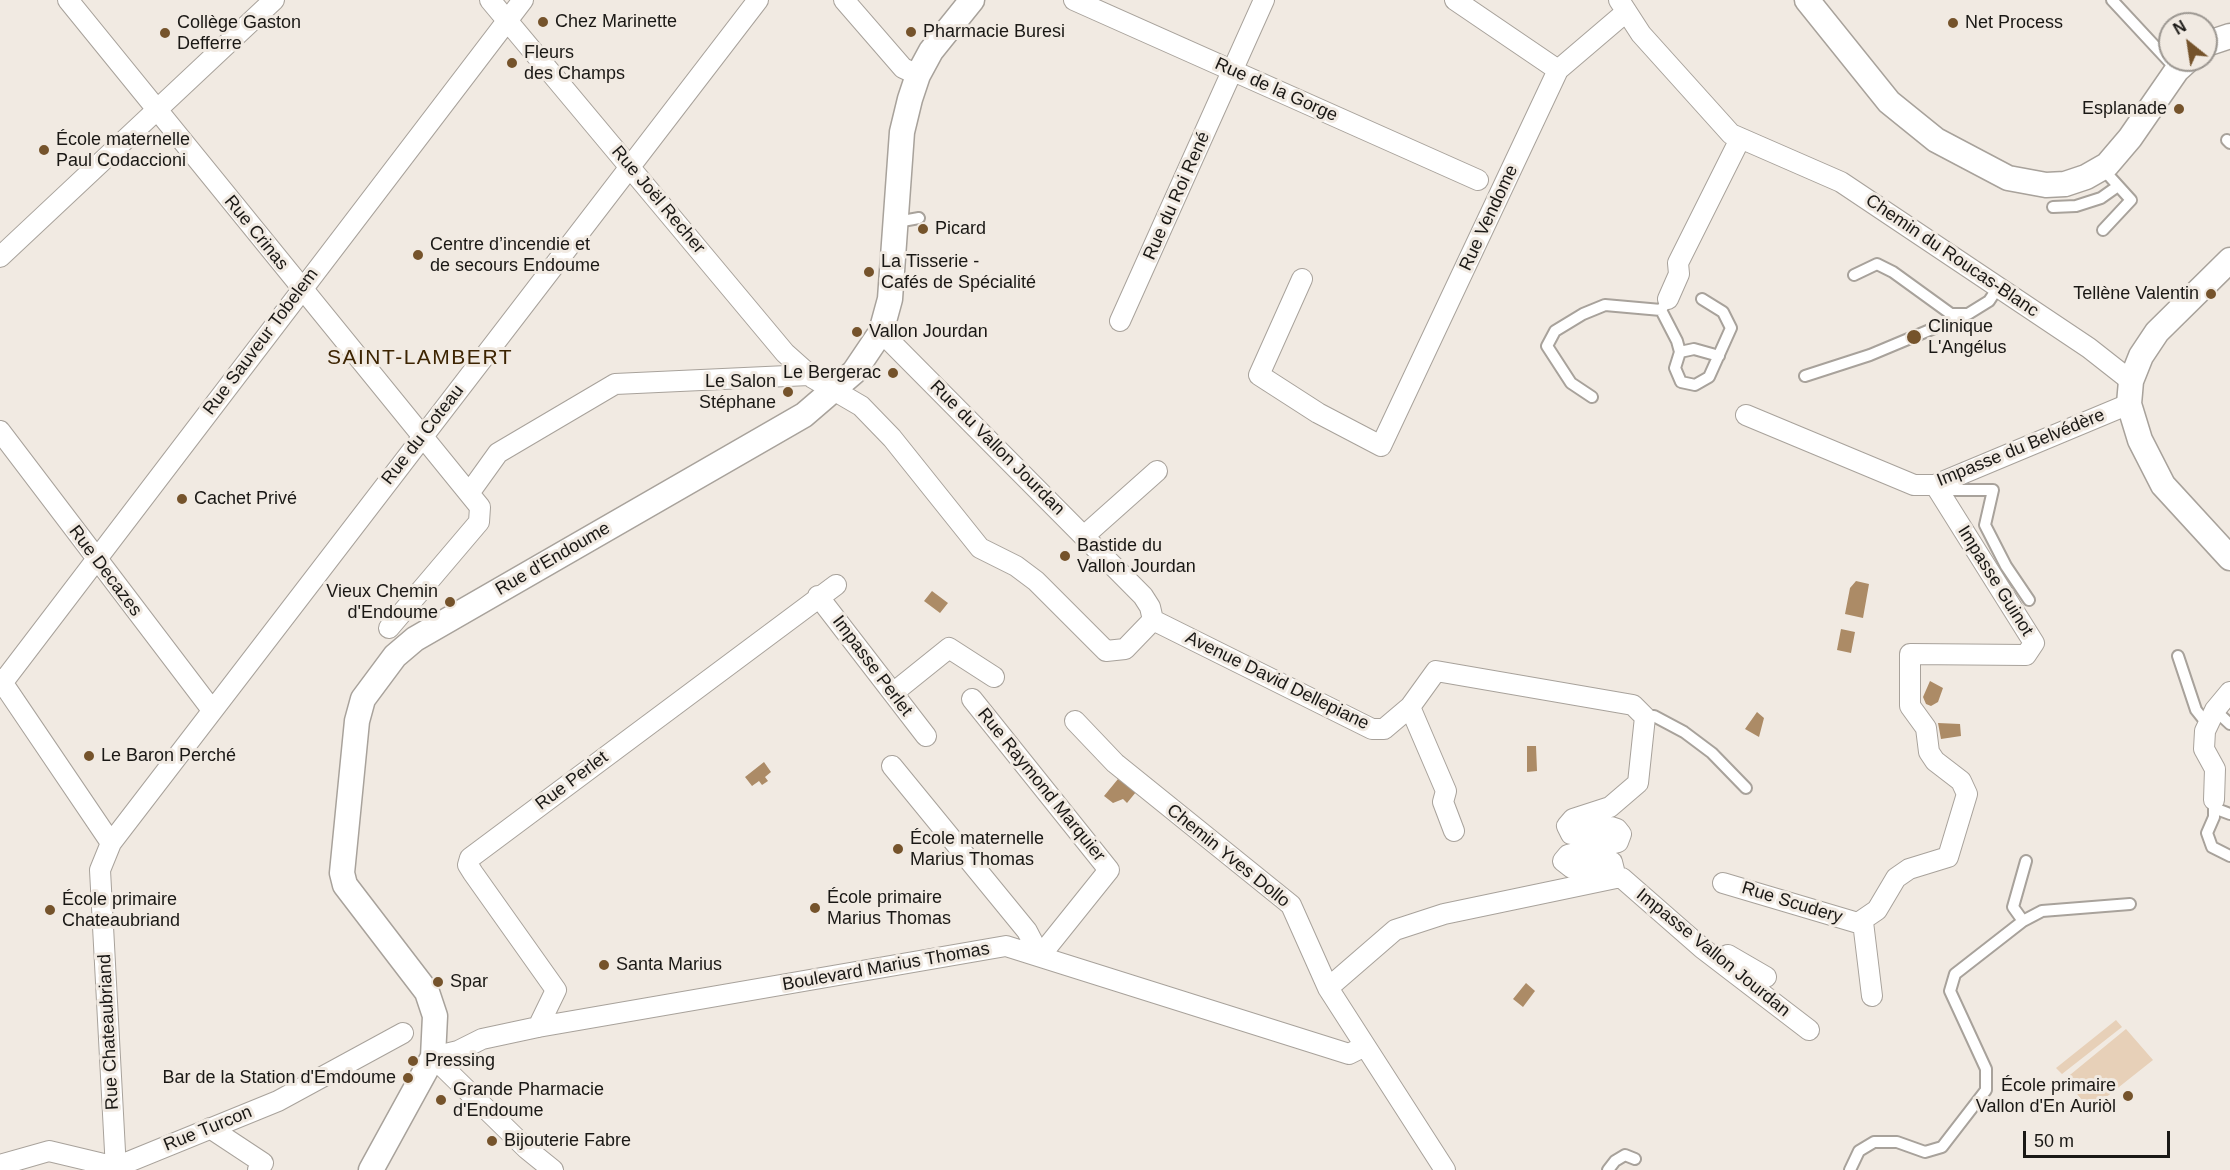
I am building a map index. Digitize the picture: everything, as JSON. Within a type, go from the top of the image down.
[{"type":"street","name":"Rue Crinas","points":[[68,0],[470,492]]},
{"type":"street","points":[[0,257],[274,0]]},
{"type":"street","name":"Rue Joël Recher","points":[[490,0],[785,353],[809,375],[835,391]]},
{"type":"street","name":"Rue Sauveur Tobelem","points":[[1,683],[523,0]]},
{"type":"street","name":"Rue du Coteau","points":[[111,843],[758,0]]},
{"type":"street","points":[[844,0],[903,68],[918,75]]},
{"type":"street","name":"Rue d'Endoume","points":[[371,1170],[433,1056],[435,1016],[428,995],[345,885],[342,873],[340,864],[357,721],[363,699],[395,656],[415,639],[804,415],[835,391],[854,372],[881,332],[908,220],[903,132],[918,75],[931,51],[972,0]]},
{"type":"street","name":"Rue de la Gorge","points":[[1074,0],[1478,180]]},
{"type":"street","name":"Rue du Roi René","points":[[1120,321],[1264,0]]},
{"type":"street","points":[[1455,0],[1558,70]]},
{"type":"street","points":[[1808,0],[1889,102],[1936,140],[2008,178],[2046,185],[2065,184],[2102,168],[2130,138],[2178,72]]},
{"type":"street","name":"Rue Vendome","points":[[1302,279],[1259,375],[1318,413],[1381,446],[1558,70],[1622,6]]},
{"type":"street","name":"Chemin du Roucas-Blanc","points":[[1622,6],[1641,34],[1731,134],[1740,140],[1841,182],[2089,348],[2130,393]]},
{"type":"street","points":[[1665,304],[1679,274],[1678,263],[1740,140]]},
{"type":"street","points":[[2230,260],[2157,332],[2141,356],[2130,393],[2140,440],[2163,485],[2180,507],[2230,558]]},
{"type":"street","name":"Rue du Vallon Jourdan","points":[[881,332],[1143,596],[1150,607],[1153,621]]},
{"type":"street","points":[[389,628],[479,522],[480,507],[470,492],[498,453],[615,384],[809,375]]},
{"type":"street","points":[[835,391],[861,406],[892,438],[980,548],[1016,566],[1036,581],[1106,651],[1114,652],[1125,649],[1153,621]]},
{"type":"street","name":"Impasse du Belvédère","points":[[1746,416],[1914,485],[1940,483],[2130,393]]},
{"type":"street","name":"Rue Decazes","points":[[0,431],[212,710]]},
{"type":"street","points":[[1084,536],[1157,471]]},
{"type":"street","name":"Impasse Guinot","points":[[1940,483],[2034,643],[2026,655],[1910,654],[1910,706],[1926,728],[1929,752],[1935,761],[1960,781],[1966,794]]},
{"type":"street","name":"Rue Perlet","points":[[537,1027],[556,990],[473,873],[468,865],[470,858],[818,596],[836,585]]},
{"type":"street","name":"Impasse Perlet","points":[[818,596],[926,736]]},
{"type":"street","name":"Avenue David Dellepiane","points":[[1153,621],[1372,729],[1384,729],[1410,707],[1436,671],[1633,705],[1645,717]]},
{"type":"street","points":[[893,693],[949,648],[994,677]]},
{"type":"street","points":[[1,683],[111,843]]},
{"type":"street","points":[[2214,804],[2215,769],[2204,749],[2212,718],[2230,692]]},
{"type":"street","name":"Rue Raymond Marquier","points":[[972,699],[1109,870],[1040,956]]},
{"type":"street","points":[[1410,707],[1446,791],[1443,802],[1454,831]]},
{"type":"street","points":[[1328,988],[1395,930],[1444,914],[1616,878],[1612,862],[1572,868],[1563,861],[1568,855],[1618,842],[1621,834],[1617,829],[1611,827],[1571,834],[1567,826],[1573,819],[1610,807],[1638,783],[1645,717]]},
{"type":"street","name":"Chemin Yves Dollo","points":[[1075,721],[1115,763],[1291,905],[1328,988],[1445,1170]]},
{"type":"street","points":[[892,766],[1027,932],[1040,956]]},
{"type":"street","name":"Rue Scudery","points":[[1724,882],[1858,923],[1863,922],[1877,910],[1896,878],[1909,869],[1948,857],[1966,794]]},
{"type":"street","name":"Rue Chateaubriand","points":[[111,843],[100,870],[116,1168]]},
{"type":"street","name":"Impasse Vallon Jourdan","points":[[1616,878],[1622,879],[1702,948],[1809,1030]]},
{"type":"street","points":[[1863,922],[1872,996]]},
{"type":"street","name":"Boulevard Marius Thomas","points":[[433,1056],[458,1051],[482,1039],[537,1027],[1006,946],[1349,1054],[1365,1046]]},
{"type":"street","points":[[1702,948],[1718,950],[1766,977]]},
{"type":"street","name":"Rue Turcon","points":[[116,1168],[278,1101],[403,1032]]},
{"type":"street","points":[[433,1056],[527,1149],[554,1170]]},
{"type":"street","points":[[210,1128],[263,1164],[258,1170]]},
{"type":"street","points":[[0,1165],[49,1151],[116,1168]]},
{"type":"lane","points":[[2112,0],[2158,42]]},
{"type":"lane","points":[[2102,168],[2131,200],[2103,230]]},
{"type":"lane","points":[[2053,207],[2076,206],[2093,201],[2118,186]]},
{"type":"lane","points":[[1854,275],[1877,264],[1893,272],[1951,314],[1968,314]]},
{"type":"lane","points":[[1805,376],[1870,355],[1968,314],[1989,301],[1999,286]]},
{"type":"lane","points":[[1592,397],[1571,383],[1547,346],[1555,331],[1583,314],[1605,305],[1665,304],[1680,352],[1674,368],[1681,382],[1695,385],[1709,377],[1731,328],[1723,312],[1702,299]]},
{"type":"lane","points":[[1680,352],[1694,349],[1719,356]]},
{"type":"lane","points":[[1940,483],[1952,490],[1993,490],[1985,525],[2006,566],[2029,600]]},
{"type":"lane","points":[[2178,656],[2196,710],[2230,724]]},
{"type":"lane","points":[[1645,717],[1654,716],[1684,732],[1712,753],[1746,788]]},
{"type":"lane","points":[[2214,804],[2230,814]]},
{"type":"lane","points":[[2214,804],[2214,817],[2207,833],[2212,848],[2230,856]]},
{"type":"lane","points":[[2023,921],[2013,907],[2026,861]]},
{"type":"lane","points":[[1850,1170],[1859,1151],[1874,1142],[1897,1142],[1925,1152],[1942,1147],[1986,1090],[1986,1070],[1950,991],[1955,974],[2023,921],[2042,911],[2130,904]]},
{"type":"lane","points":[[1608,1170],[1625,1155],[1635,1159]]},
{"type":"shaded area","points":[[1856,581],[1869,584],[1863,618],[1845,614],[1850,588]]},
{"type":"shaded area","points":[[932,591],[948,603],[940,613],[924,601]]},
{"type":"shaded area","points":[[1841,629],[1855,632],[1851,653],[1837,650]]},
{"type":"shaded area","points":[[1930,681],[1943,688],[1938,702],[1931,706],[1926,704],[1923,697]]},
{"type":"shaded area","points":[[1757,712],[1764,718],[1759,737],[1745,729]]},
{"type":"shaded area","points":[[1938,723],[1960,724],[1961,736],[1941,739]]},
{"type":"shaded area","points":[[1527,746],[1536,746],[1537,771],[1527,772]]},
{"type":"shaded area","points":[[764,762],[771,772],[765,777],[768,781],[762,785],[759,781],[752,786],[745,777]]},
{"type":"shaded area","points":[[1118,779],[1136,792],[1127,803],[1123,799],[1113,803],[1104,796]]},
{"type":"shaded area","points":[[1526,983],[1535,991],[1523,1007],[1513,999]]},
{"type":"shaded area","points":[[2116,1020],[2122,1027],[2062,1074],[2056,1068]]},
{"type":"shaded area","points":[[2126,1029],[2153,1060],[2090,1110],[2065,1079]]},
{"type":"place","name":"Chez Marinette","points":[[543,22]]},
{"type":"place","name":"Net Process","points":[[1953,23]]},
{"type":"place","name":"Pharmacie Buresi","points":[[911,32]]},
{"type":"place","name":"Collège Gaston Defferre","points":[[165,33]]},
{"type":"place","name":"Fleurs des Champs","points":[[512,63]]},
{"type":"place","name":"Esplanade","points":[[2179,109]]},
{"type":"place","name":"École maternelle Paul Codaccioni","points":[[44,150]]},
{"type":"place","name":"Picard","points":[[923,229]]},
{"type":"place","name":"Centre d’incendie et de secours Endoume","points":[[418,255]]},
{"type":"place","name":"La Tisserie - Cafés de Spécialité","points":[[869,272]]},
{"type":"place","name":"Tellène Valentin","points":[[2211,294]]},
{"type":"place","name":"Vallon Jourdan","points":[[857,332]]},
{"type":"place","name":"Clinique L'Angélus","points":[[1914,337]]},
{"type":"place","name":"Le Bergerac","points":[[893,373]]},
{"type":"place","name":"Le Salon Stéphane","points":[[788,392]]},
{"type":"place","name":"Cachet Privé","points":[[182,499]]},
{"type":"place","name":"Bastide du Vallon Jourdan","points":[[1065,556]]},
{"type":"place","name":"Vieux Chemin d'Endoume","points":[[450,602]]},
{"type":"place","name":"Le Baron Perché","points":[[89,756]]},
{"type":"place","name":"École maternelle Marius Thomas","points":[[898,849]]},
{"type":"place","name":"École primaire Marius Thomas","points":[[815,908]]},
{"type":"place","name":"École primaire Chateaubriand","points":[[50,910]]},
{"type":"place","name":"Santa Marius","points":[[604,965]]},
{"type":"place","name":"Spar","points":[[438,982]]},
{"type":"place","name":"Pressing","points":[[413,1061]]},
{"type":"place","name":"Bar de la Station d'Emdoume","points":[[408,1078]]},
{"type":"place","name":"École primaire Vallon d'En Auriòl","points":[[2128,1096]]},
{"type":"place","name":"Grande Pharmacie d'Endoume","points":[[441,1100]]},
{"type":"place","name":"Bijouterie Fabre","points":[[492,1141]]},
{"type":"district","name":"SAINT-LAMBERT","points":[[420,358]]}]
